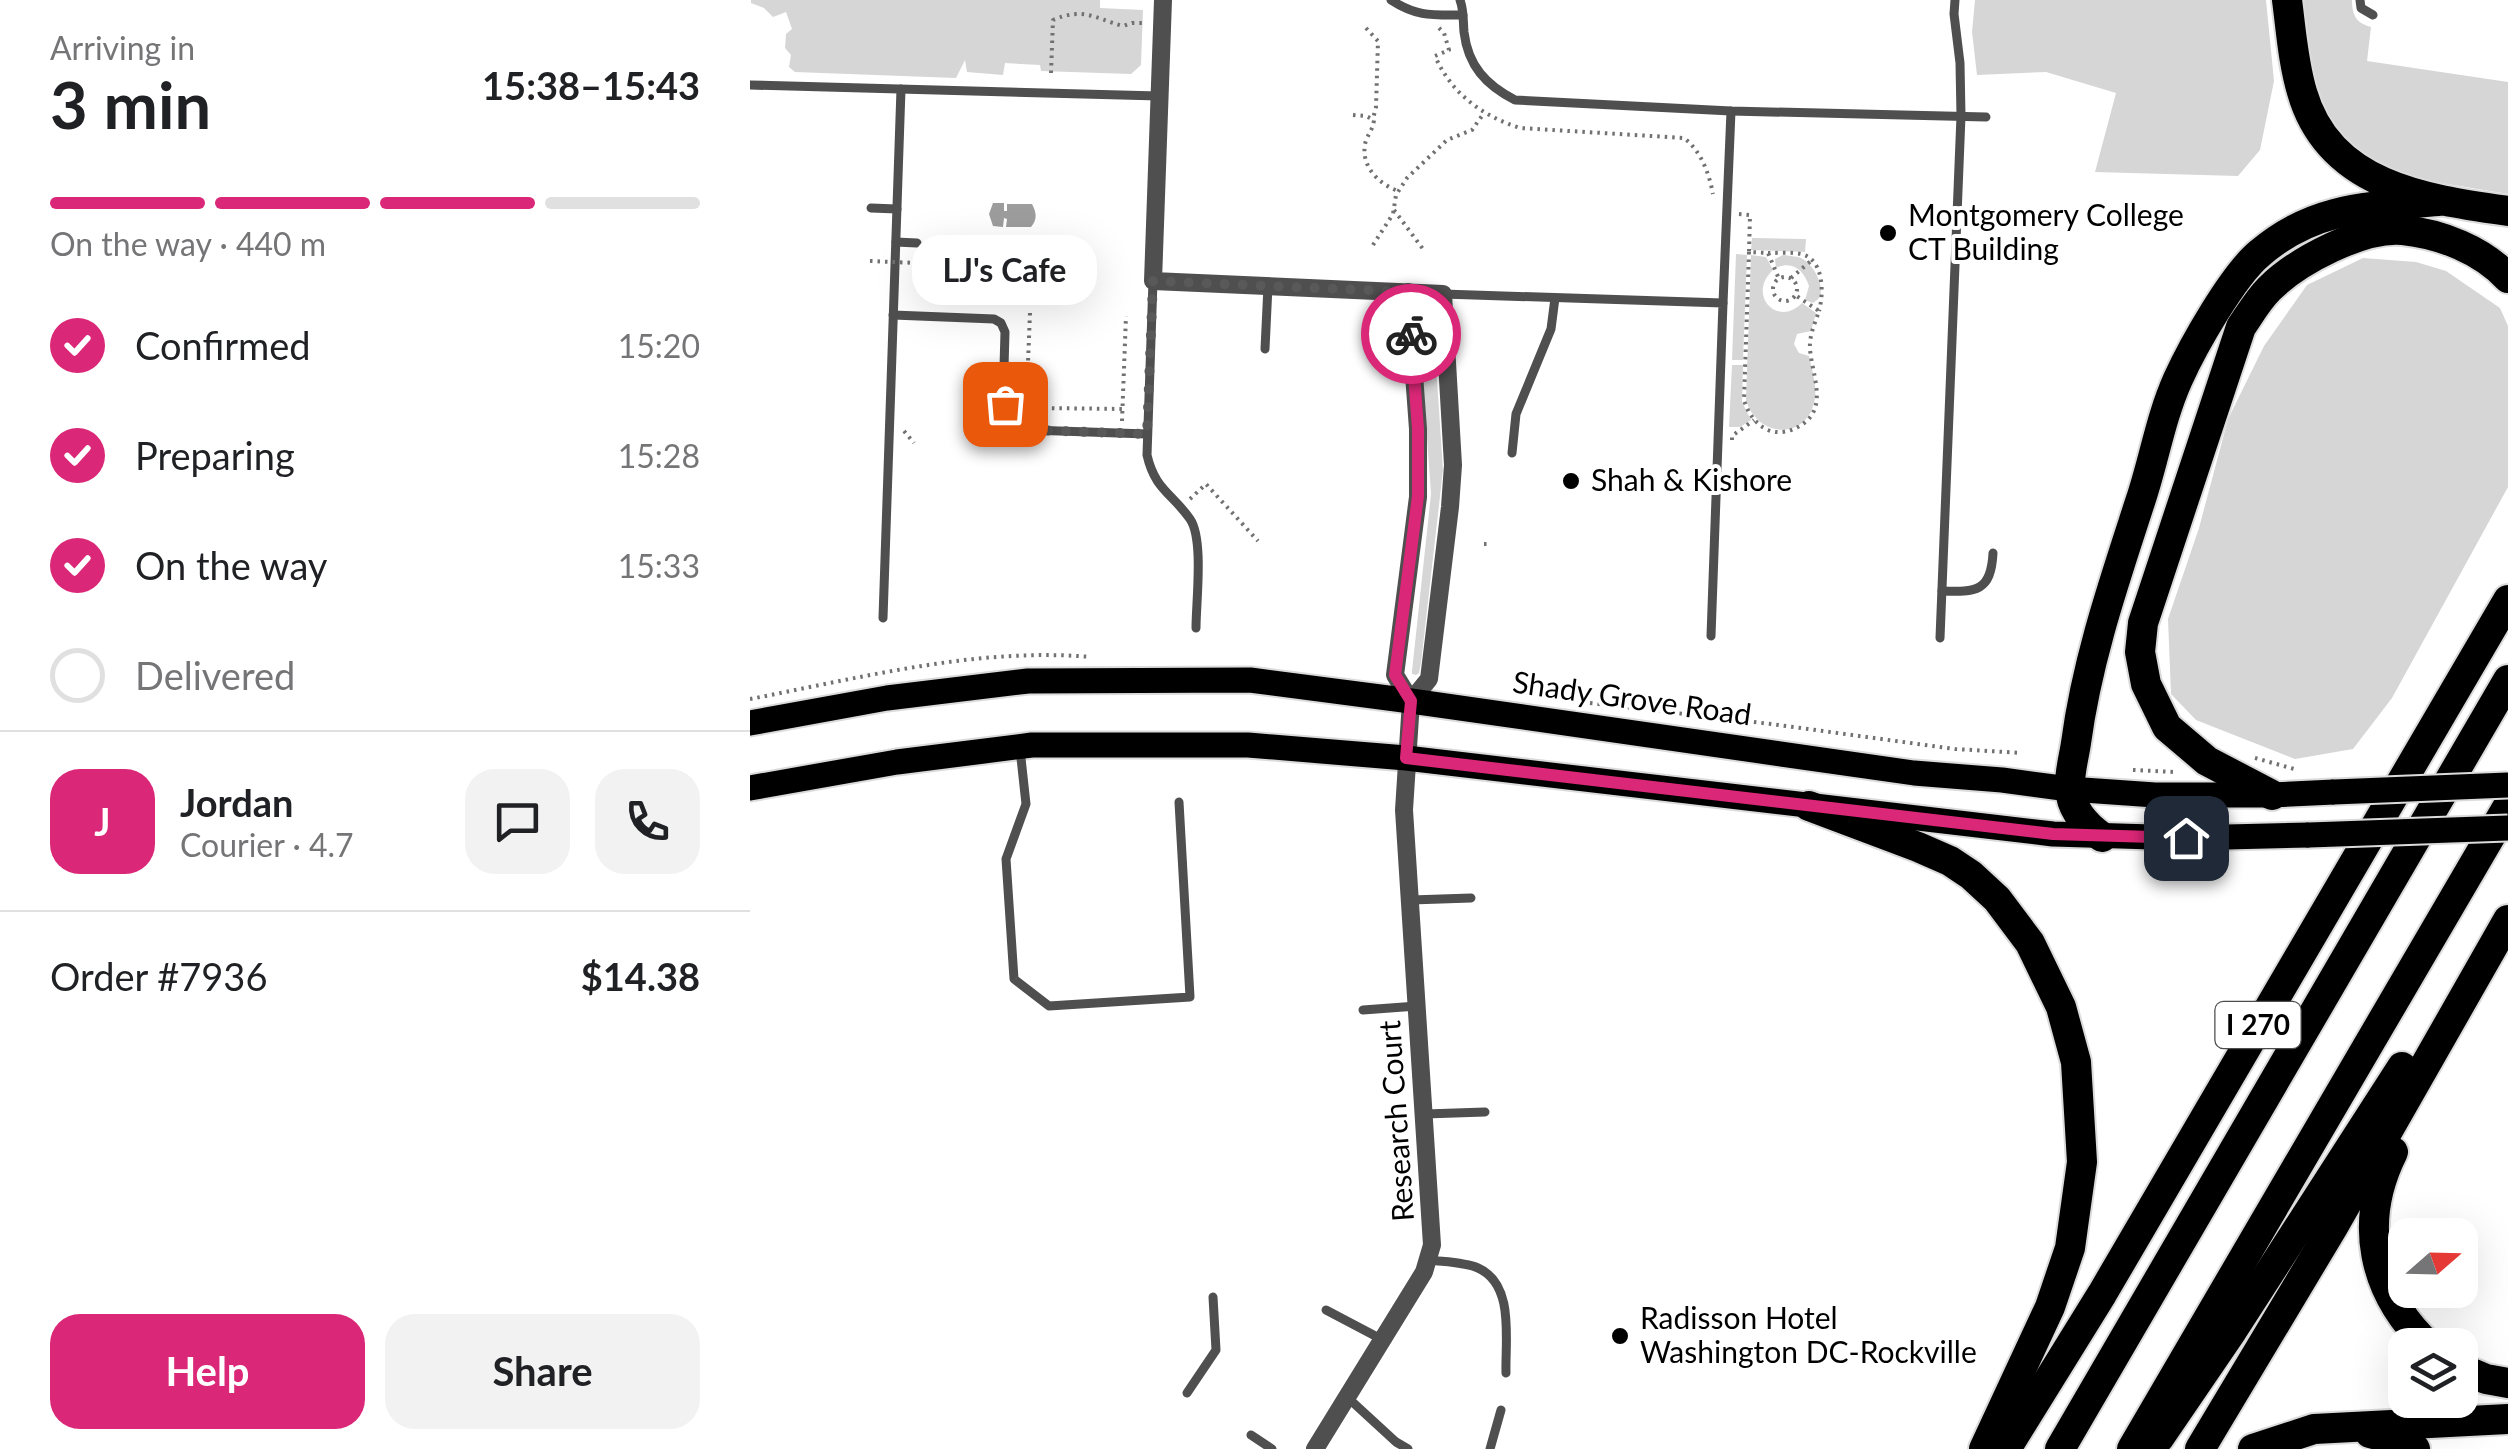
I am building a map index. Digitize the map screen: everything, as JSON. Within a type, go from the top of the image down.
[{"type":"highway","points":[[2286,0],[2302,92],[2314,120],[2346,162],[2371,177],[2438,201],[2508,211]]},
{"type":"highway","points":[[2102,837],[2076,812],[2070,789],[2082,695],[2116,570],[2142,498],[2159,428],[2179,378],[2229,290],[2257,255],[2283,236],[2322,216],[2353,208],[2438,201]]},
{"type":"highway","points":[[2272,795],[2207,761],[2166,727],[2146,684],[2140,652],[2144,623],[2241,326],[2269,289],[2312,256],[2361,236],[2400,230],[2456,242],[2497,266],[2508,278]]},
{"type":"highway","name":"I 270","points":[[2006,1449],[2102,1294],[2508,600]]},
{"type":"highway","name":"I 270","points":[[2060,1449],[2508,680]]},
{"type":"highway","points":[[1809,806],[1918,847],[1971,874],[1997,899],[2030,943],[2061,1007],[2076,1062],[2082,1162],[2070,1248],[2050,1307],[1984,1449]]},
{"type":"highway","points":[[2132,1449],[2508,806]]},
{"type":"highway","points":[[2200,1449],[2333,1228],[2508,920]]},
{"type":"highway","points":[[2152,1449],[2444,1001],[2472,982]]},
{"type":"highway","points":[[2410,1328],[2387,1294],[2376,1260],[2375,1204],[2384,1170],[2427,1080],[2436,1044]]},
{"type":"highway","points":[[2478,1376],[2508,1383]]},
{"type":"highway","points":[[2253,1449],[2314,1429],[2508,1419]]},
{"type":"highway","points":[[2342,1426],[2415,1449]]},
{"type":"main road","name":"Shady Grove Road","points":[[750,724],[888,698],[1028,680],[1250,680],[1914,773],[2070,789],[2272,795],[2508,785]]},
{"type":"main road","points":[[750,788],[1020,746],[1248,745],[1406,758],[2053,834],[2186,838],[2508,828]]},
{"type":"street","points":[[1163,0],[1153,281],[1408,292],[1442,294],[1453,465],[1450,508],[1429,679],[1411,701],[1395,675],[1418,496],[1418,429],[1408,292]]},
{"type":"street","name":"Research Court","points":[[1314,1449],[1383,1340],[1429,1260],[1432,1245],[1404,810],[1411,701]]},
{"type":"lane","points":[[1391,0],[1408,12],[1433,15],[1464,5],[1464,35],[1470,58],[1495,90],[1515,100],[1986,118]]},
{"type":"lane","points":[[1940,638],[1960,116],[1955,0]]},
{"type":"lane","points":[[2360,0],[2361,8],[2373,15]]},
{"type":"lane","points":[[750,85],[1159,96]]},
{"type":"lane","points":[[883,618],[902,89]]},
{"type":"lane","points":[[1711,636],[1730,111]]},
{"type":"lane","points":[[871,208],[897,209]]},
{"type":"lane","points":[[896,242],[917,242]]},
{"type":"lane","points":[[1153,281],[1146,455],[1151,474],[1192,521],[1198,536],[1196,628]]},
{"type":"lane","points":[[1264,349],[1268,286]]},
{"type":"lane","points":[[1442,294],[1723,303]]},
{"type":"lane","points":[[1512,453],[1516,414],[1551,330],[1555,298]]},
{"type":"lane","points":[[893,315],[998,321],[1005,332],[1004,402],[1032,430],[1147,434]]},
{"type":"lane","points":[[1942,592],[1965,592],[1983,586],[1992,570],[1994,553]]},
{"type":"lane","points":[[1020,746],[1026,804],[1006,859],[1014,978],[1049,1006],[1190,998],[1180,802]]},
{"type":"lane","points":[[1412,900],[1471,898]]},
{"type":"lane","points":[[1363,1010],[1417,1006]]},
{"type":"lane","points":[[1425,1114],[1486,1112]]},
{"type":"lane","points":[[1429,1260],[1476,1266],[1493,1278],[1505,1315],[1506,1372]]},
{"type":"lane","points":[[1187,1393],[1216,1350],[1213,1297]]},
{"type":"lane","points":[[1326,1310],[1383,1340]]},
{"type":"lane","points":[[1347,1397],[1408,1449]]},
{"type":"lane","points":[[1490,1449],[1502,1410]]},
{"type":"lane","points":[[1251,1435],[1272,1449]]},
{"type":"path","points":[[1051,73],[1053,20],[1079,13],[1123,26],[1144,23]]},
{"type":"path","points":[[1433,15],[1433,27],[1444,33],[1449,50],[1435,56],[1440,66],[1464,98],[1484,113],[1520,128],[1684,138],[1701,158],[1714,196]]},
{"type":"path","points":[[1366,28],[1378,40],[1376,107],[1374,126],[1365,142],[1366,162],[1379,181],[1398,191]]},
{"type":"path","points":[[1373,245],[1394,210],[1398,191],[1426,158],[1447,140],[1472,130],[1484,113]]},
{"type":"path","points":[[1353,115],[1372,119]]},
{"type":"path","points":[[1394,210],[1423,249]]},
{"type":"path","points":[[1749,252],[1746,406],[1754,420],[1768,430],[1782,432],[1799,427],[1813,413],[1818,394],[1810,342],[1822,298],[1821,282],[1812,260],[1800,254],[1768,253]]},
{"type":"path","points":[[1790,278],[1796,286],[1795,295],[1783,301],[1776,297],[1774,283],[1779,278],[1790,278],[1812,260]]},
{"type":"path","points":[[870,261],[917,262]]},
{"type":"path","points":[[1795,295],[1819,311]]},
{"type":"path","points":[[1030,313],[1028,387],[1032,404],[1041,408],[1122,409]]},
{"type":"path","points":[[1122,434],[1126,316]]},
{"type":"path","points":[[1732,450],[1732,436],[1754,420]]},
{"type":"path","points":[[904,430],[914,443]]},
{"type":"path","points":[[1190,499],[1206,484],[1258,541]]},
{"type":"path","points":[[1584,702],[1955,749],[2022,753]]},
{"type":"path","points":[[2250,757],[2310,772]]},
{"type":"path","points":[[2119,770],[2186,772]]},
{"type":"shaded area","points":[[751,0],[1100,0],[1100,8],[1143,10],[1141,65],[1131,74],[1041,71],[1040,65],[1005,63],[1003,75],[967,72],[965,60],[956,78],[795,72],[789,67],[791,55],[785,48],[786,34],[792,29],[786,12],[773,17]]},
{"type":"shaded area","points":[[1975,0],[2266,0],[2274,81],[2260,150],[2238,176],[2095,172],[2116,93],[2046,72],[1977,75],[1972,32]]},
{"type":"shaded area","points":[[2297,0],[2352,0],[2356,18],[2371,27],[2367,61],[2508,82],[2508,194],[2399,176],[2347,145],[2318,101]]},
{"type":"shaded area","points":[[993,203],[1004,203],[1004,211],[1007,204],[1032,204],[1034,222],[1031,227],[1006,227],[1004,218],[1003,227],[993,226],[989,214]]},
{"type":"shaded area","points":[[1752,238],[1806,239],[1805,252],[1751,250]]},
{"type":"shaded area","points":[[1736,254],[1747,255],[1743,360],[1732,360]]},
{"type":"shaded area","points":[[1751,255],[1766,257],[1773,270],[1763,289],[1768,305],[1784,312],[1802,303],[1816,313],[1811,331],[1797,334],[1794,344],[1799,353],[1809,356],[1814,403],[1809,416],[1791,429],[1780,430],[1759,421],[1746,400]]},
{"type":"shaded area","points":[[1783,255],[1801,258],[1813,269],[1819,281],[1819,299],[1813,303],[1805,300],[1809,286],[1801,271],[1787,265],[1776,268],[1775,259]]},
{"type":"shaded area","points":[[2363,258],[2416,262],[2446,271],[2500,308],[2508,326],[2508,487],[2392,698],[2353,749],[2295,759],[2196,720],[2171,694],[2168,619],[2199,528],[2228,419],[2264,346],[2307,285]]},
{"type":"shaded area","points":[[1423,316],[1433,320],[1443,470],[1421,663],[1416,675],[1412,671],[1431,494],[1419,323]]},
{"type":"shaded area","points":[[1732,365],[1743,365],[1742,402],[1751,420],[1740,427],[1729,427]]},
{"type":"way so far","points":[[1005,404],[1030,430],[1147,434],[1153,281],[1408,292],[1411,334]]},
{"type":"place","name":"Montgomery College CT Building","points":[[1888,233]]},
{"type":"place","name":"LJ's Cafe","points":[[1005,404]]},
{"type":"place","name":"Shah & Kishore","points":[[1571,481]]},
{"type":"place","name":"Radisson Hotel Washington DC-Rockville","points":[[1620,1336]]},
{"type":"route","points":[[1411,334],[1418,496],[1395,675],[1411,701],[1406,758],[2053,834],[2186,838]]}]
